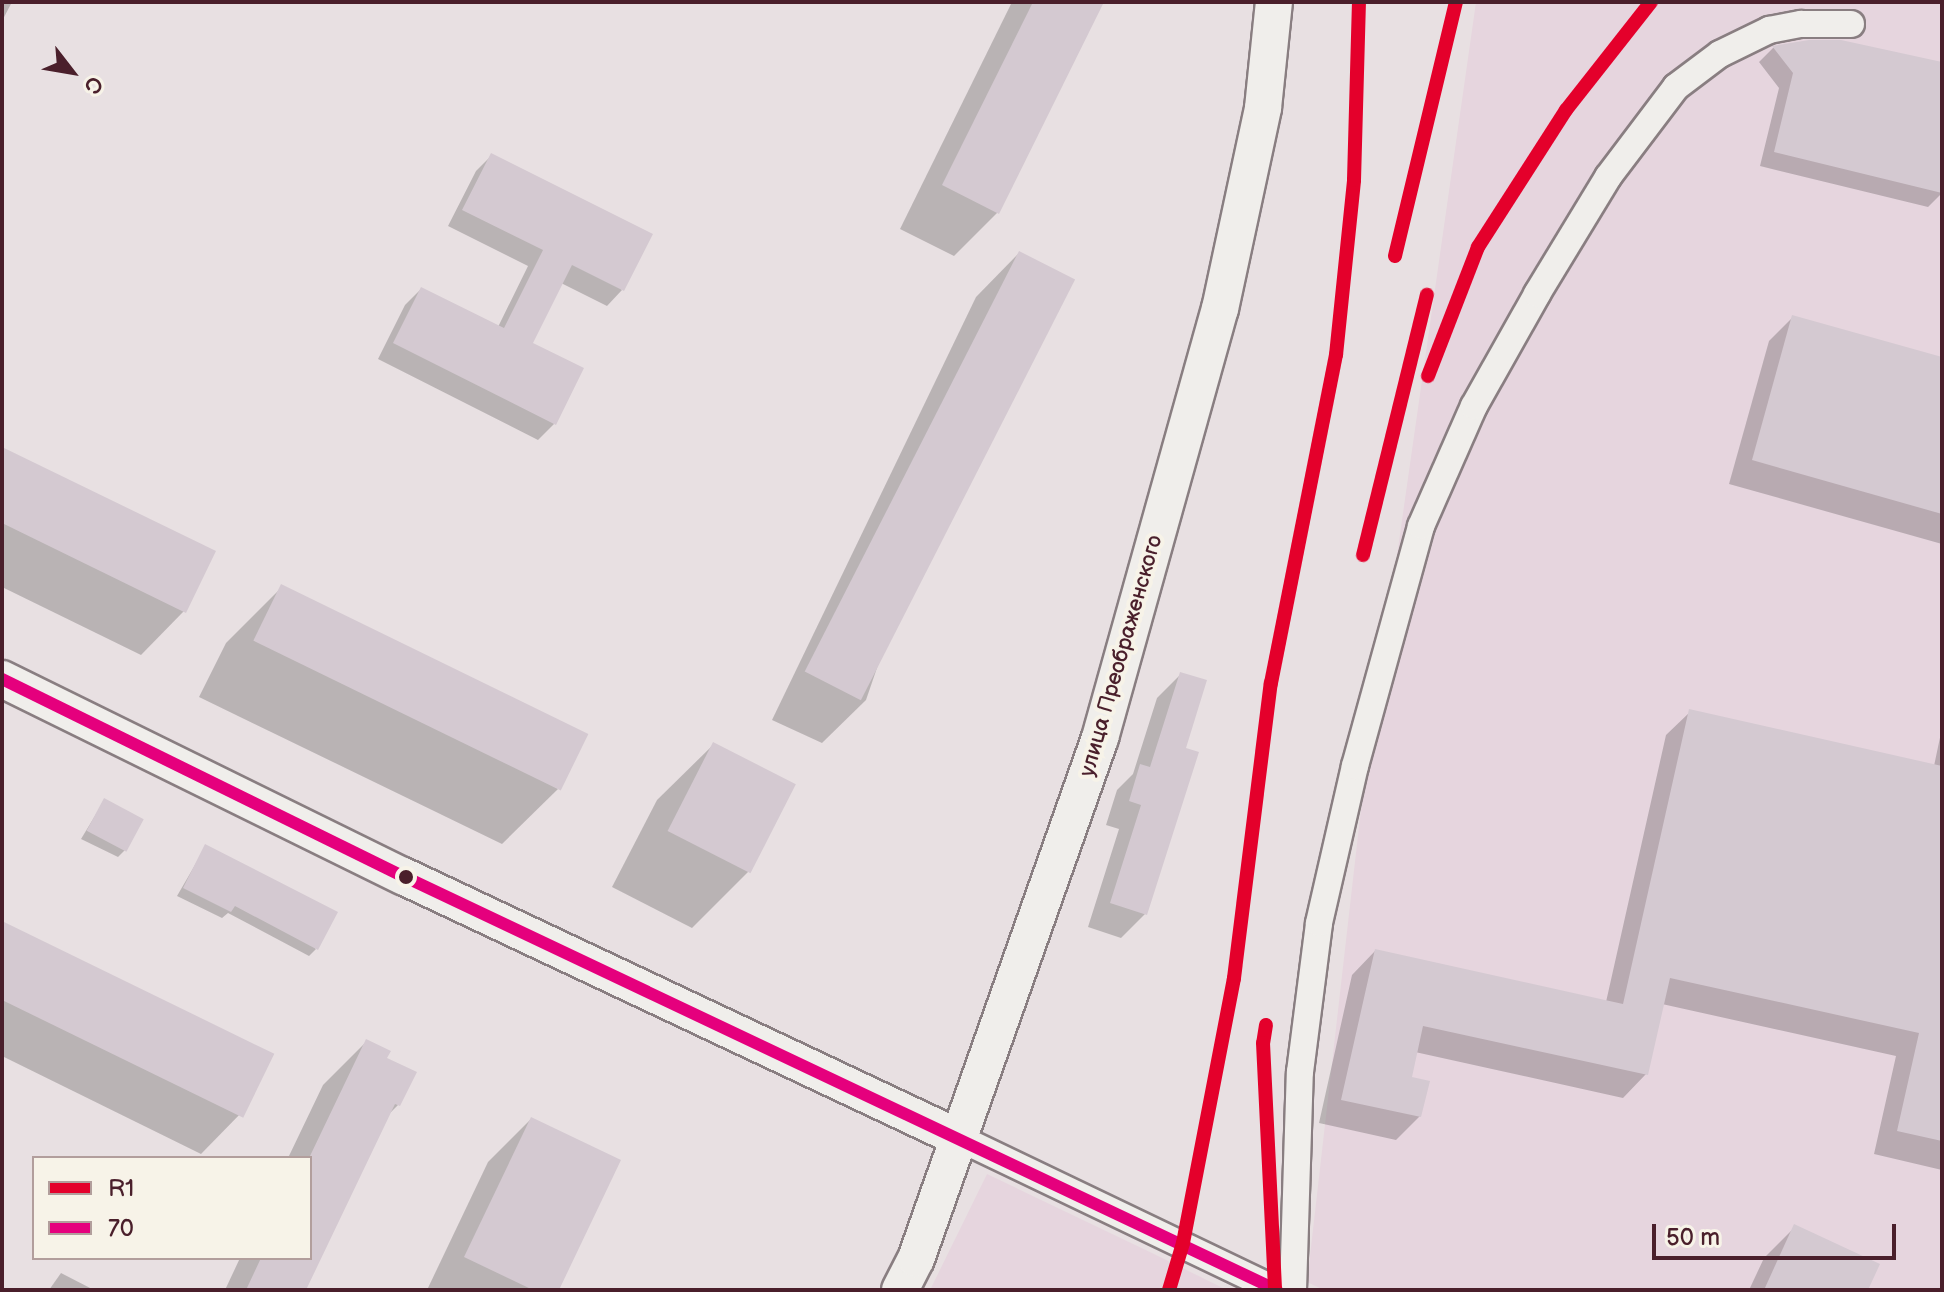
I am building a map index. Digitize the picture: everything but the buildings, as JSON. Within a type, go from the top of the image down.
[{"type":"street","name":"улица Преображенского","points":[[900,1290],[916,1259],[1100,738],[1118,677],[1220,309],[1263,108],[1274,2]]},
{"type":"street","points":[[1293,1290],[1300,1072],[1319,923],[1355,766],[1427,513],[1474,406],[1608,177],[1676,87],[1720,54],[1769,30],[1801,24],[1851,24]]},
{"type":"street","points":[[2,679],[403,876],[1277,1290]]},
{"type":"shaded area","points":[[1476,2],[1942,2],[1942,1290],[1324,1290],[1307,1282],[1362,800]]},
{"type":"shaded area","points":[[987,1174],[1154,1254],[1227,1290],[930,1290]]},
{"type":"transit line","name":"R1","points":[[1169,1290],[1183,1243],[1234,978],[1271,683],[1336,355],[1354,180],[1359,2]]},
{"type":"transit line","name":"R1","points":[[1395,256],[1456,2]]},
{"type":"transit line","name":"R1","points":[[1428,376],[1478,247],[1566,110],[1651,2]]},
{"type":"transit line","name":"R1","points":[[1363,555],[1427,295]]},
{"type":"transit line","name":"70","points":[[2,679],[403,876],[1277,1290]]},
{"type":"transit line","name":"R1","points":[[1266,1025],[1263,1043],[1275,1290]]}]
